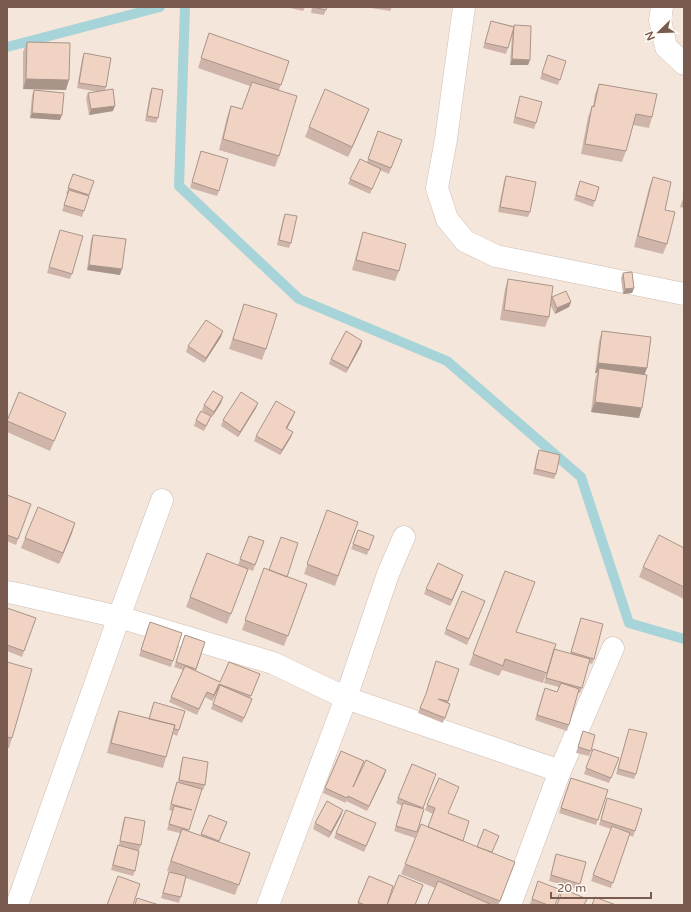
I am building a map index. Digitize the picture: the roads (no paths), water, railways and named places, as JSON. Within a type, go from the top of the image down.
[{"type":"street","points":[[464,7],[446,139],[437,188],[447,219],[465,241],[496,256],[684,294]]},
{"type":"street","points":[[662,7],[660,20],[666,47],[684,64]]},
{"type":"street","points":[[17,905],[162,500]]},
{"type":"street","points":[[268,905],[346,698],[388,574],[404,536]]},
{"type":"street","points":[[7,592],[119,618],[274,663],[346,698],[560,771]]},
{"type":"street","points":[[510,905],[560,771],[613,648]]},
{"type":"waterway","points":[[7,47],[160,7]]},
{"type":"waterway","points":[[185,7],[179,186],[299,299],[447,361],[581,477],[629,623],[684,639]]}]
